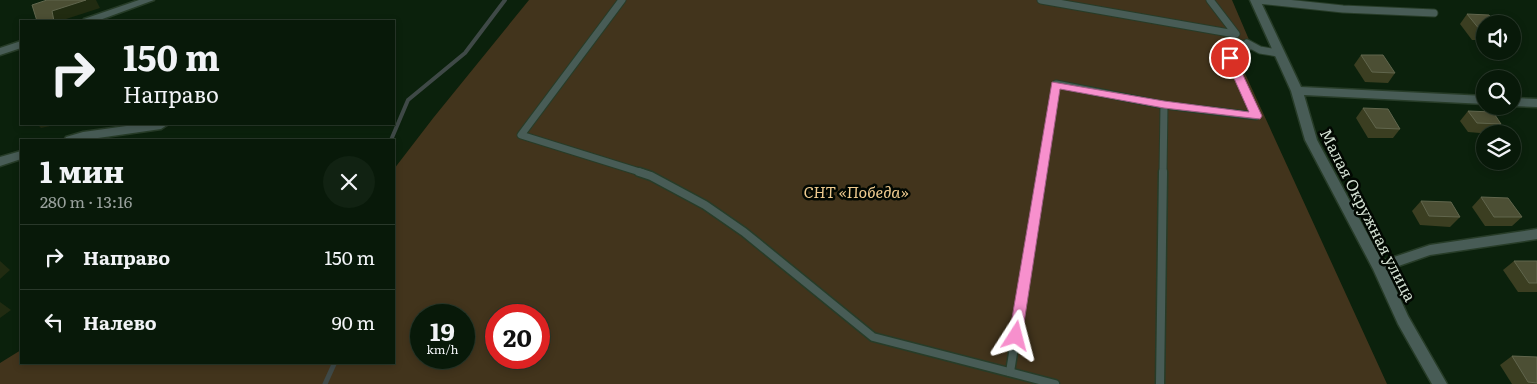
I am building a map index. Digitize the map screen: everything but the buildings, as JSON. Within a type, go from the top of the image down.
[{"type":"street","points":[[91,20],[149,0]]},
{"type":"street","name":"Малая Окружная улица","points":[[1256,0],[1296,91],[1311,140],[1379,268],[1403,320],[1440,384]]},
{"type":"street","points":[[0,52],[20,44]]},
{"type":"street","points":[[1296,91],[1476,100]]},
{"type":"street","points":[[1521,102],[1537,103]]},
{"type":"street","points":[[73,139],[161,125]]},
{"type":"street","points":[[0,162],[20,155]]},
{"type":"street","points":[[1379,268],[1397,260],[1430,250],[1537,234]]},
{"type":"lane","points":[[622,0],[521,135],[650,176],[705,205],[744,232],[873,337],[1054,384]]},
{"type":"lane","points":[[1041,0],[1235,34]]},
{"type":"lane","points":[[1210,0],[1235,34],[1250,46]]},
{"type":"lane","points":[[1256,0],[1343,9],[1434,13]]},
{"type":"lane","points":[[1010,372],[1056,84],[1164,105],[1256,116],[1230,58],[1228,41],[1278,53]]},
{"type":"lane","points":[[1160,384],[1164,105]]},
{"type":"green space","name":"СНТ «Победа»","points":[[529,0],[1232,0],[1250,42],[1234,40],[1237,56],[1387,384],[0,384],[0,363],[20,351],[20,364],[395,364],[395,168]]},
{"type":"waterway","points":[[391,139],[408,100],[465,53],[505,0]]},
{"type":"waterway","points":[[325,384],[334,364]]},
{"type":"route","points":[[1016,336],[1056,84],[1164,105],[1256,116],[1230,58]]}]
